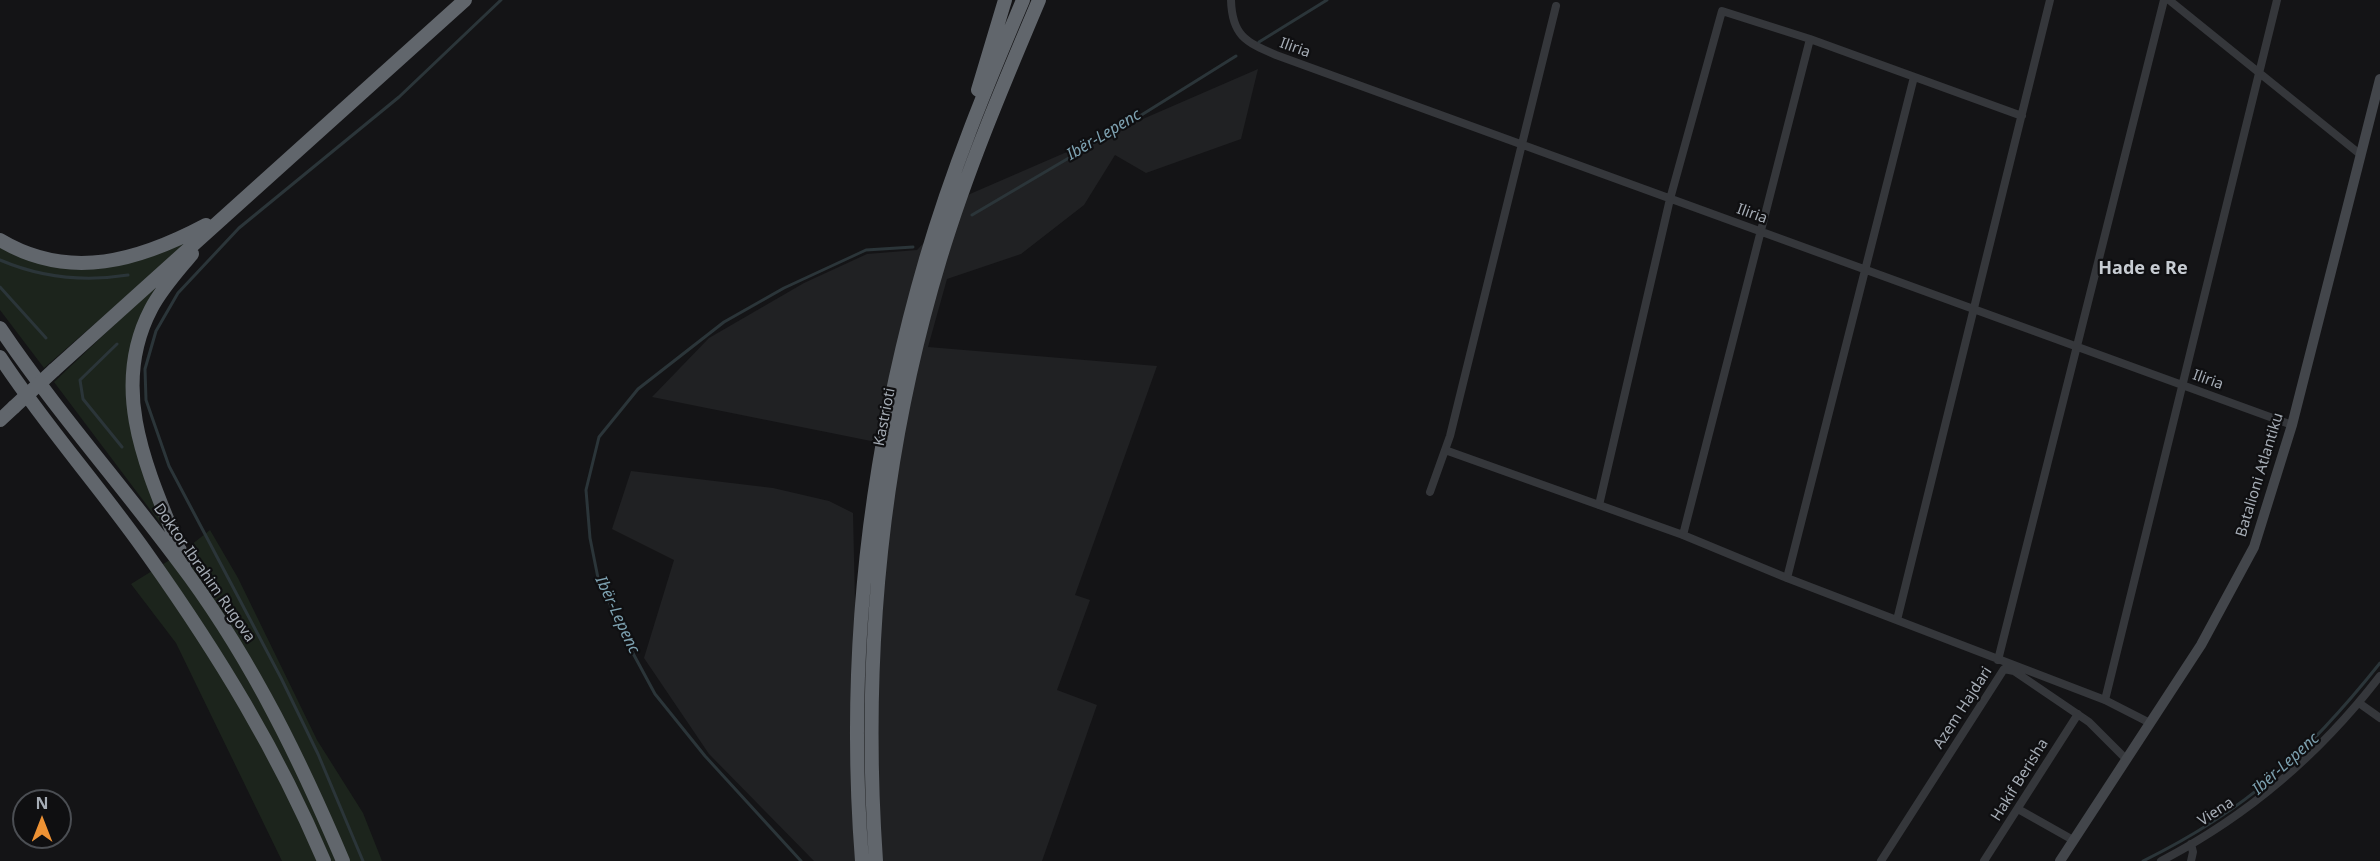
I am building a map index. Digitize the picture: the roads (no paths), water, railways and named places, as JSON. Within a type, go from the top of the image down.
[{"type":"highway","points":[[0,420],[224,215],[465,0]]},
{"type":"highway","points":[[961,154],[1005,0]]},
{"type":"highway","name":"Kastrioti","points":[[862,861],[857,772],[858,672],[863,592],[875,480],[910,314],[961,154],[1023,0]]},
{"type":"highway","name":"Kastrioti","points":[[876,861],[871,772],[872,673],[882,540],[900,426],[924,317],[956,209],[996,101],[1039,0]]},
{"type":"highway","points":[[0,240],[13,248],[46,258],[69,262],[103,262],[129,259],[158,249],[224,215]]},
{"type":"highway","points":[[191,579],[143,458],[133,412],[132,383],[135,355],[151,309],[162,290],[224,215]]},
{"type":"highway","name":"Doktor Ibrahim Rugova","points":[[0,328],[191,579],[245,661],[299,759],[343,861]]},
{"type":"highway","points":[[0,357],[5,369],[149,556],[240,691],[300,804],[324,861]]},
{"type":"street","name":"Iliria","points":[[1231,0],[1235,28],[1242,37],[1262,49],[2292,425]]},
{"type":"street","points":[[1897,620],[2050,0]]},
{"type":"street","points":[[1998,660],[2164,0]]},
{"type":"street","points":[[2169,0],[2259,75],[2361,155]]},
{"type":"street","points":[[2105,700],[2277,0]]},
{"type":"street","points":[[1430,492],[1446,450],[1556,6]]},
{"type":"street","points":[[1599,504],[1670,199],[1722,12],[1810,39],[2022,116]]},
{"type":"street","points":[[1683,535],[1810,39]]},
{"type":"street","points":[[1787,578],[1863,270],[1914,77]]},
{"type":"street","name":"Batalioni Atlantiku","points":[[2060,861],[2200,645],[2250,555],[2265,516],[2292,425],[2380,79]]},
{"type":"street","points":[[1446,450],[1683,535],[1787,578],[2105,700],[2150,723]]},
{"type":"street","name":"Azem Hajdari","points":[[1881,861],[2004,669],[2014,671],[2078,714],[2126,759]]},
{"type":"street","name":"Viena","points":[[2161,861],[2232,819],[2276,787],[2323,743],[2359,704],[2380,676]]},
{"type":"street","points":[[2359,704],[2380,718]]},
{"type":"street","name":"Hakif Berisha","points":[[1984,861],[2078,714]]},
{"type":"street","points":[[2018,809],[2073,840]]},
{"type":"street","points":[[2191,844],[2193,852],[2191,861]]},
{"type":"waterway","points":[[363,861],[318,754],[281,678],[169,466],[146,400],[145,369],[156,331],[178,293],[239,228],[399,97],[501,0]]},
{"type":"waterway","name":"Ibër-Lepenc","points":[[1259,42],[1327,0]]},
{"type":"waterway","name":"Ibër-Lepenc","points":[[972,215],[1135,119],[1236,56]]},
{"type":"waterway","name":"Ibër-Lepenc","points":[[801,861],[705,756],[655,694],[628,644],[598,578],[590,538],[586,490],[599,437],[638,389],[724,322],[784,288],[866,250],[913,247]]},
{"type":"waterway","points":[[0,260],[32,271],[63,277],[95,278],[128,275]]},
{"type":"waterway","points":[[0,287],[46,338]]},
{"type":"waterway","points":[[117,344],[80,380],[83,399],[122,447]]},
{"type":"waterway","name":"Ibër-Lepenc","points":[[2143,861],[2214,821],[2274,777],[2327,725],[2380,663]]},
{"type":"district","name":"Hade e Re","points":[[2143,269]]}]
